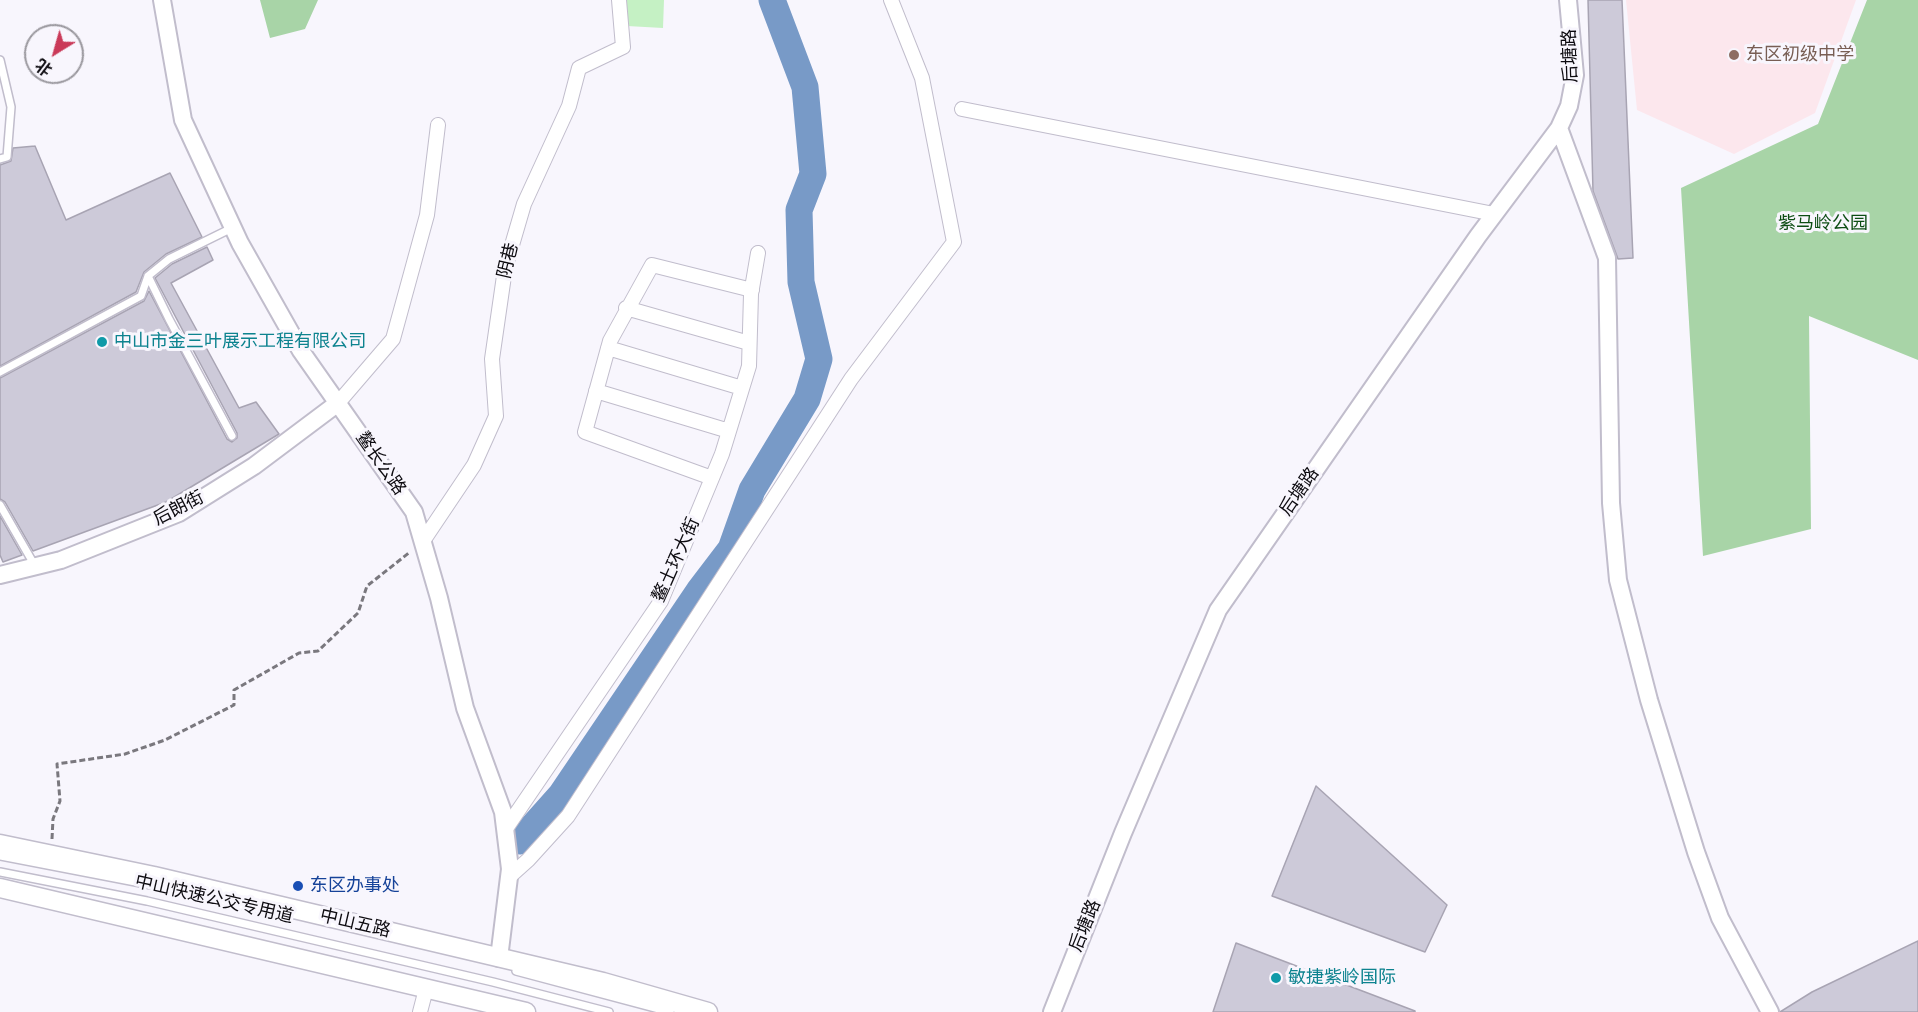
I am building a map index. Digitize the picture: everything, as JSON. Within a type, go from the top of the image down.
[{"type":"main road","name":"中山五路","points":[[0,844],[154,876],[603,982],[708,1012]]},
{"type":"main road","points":[[0,888],[526,1012]]},
{"type":"street","name":"鳌长公路","points":[[162,0],[183,120],[233,227],[301,351],[414,512],[465,708],[503,812],[509,877],[499,958]]},
{"type":"street","name":"阴巷","points":[[423,541],[474,465],[496,416],[492,359],[505,269],[524,204],[569,106],[579,68],[623,47],[619,0]]},
{"type":"street","points":[[509,877],[528,860],[567,816],[851,379],[954,242],[922,78],[891,0]]},
{"type":"street","name":"后塘路","points":[[1052,1012],[1123,833],[1218,610],[1494,214],[1559,128],[1569,106],[1575,75],[1568,0]]},
{"type":"street","points":[[962,109],[1494,214]]},
{"type":"street","points":[[338,403],[393,339],[427,215],[438,125]]},
{"type":"street","points":[[1559,128],[1607,258],[1611,502],[1618,580],[1649,700],[1696,852],[1720,918],[1770,1012]]},
{"type":"street","name":"鳌土环大街","points":[[505,830],[661,601],[712,478],[749,366],[752,290],[758,252]]},
{"type":"street","points":[[712,478],[585,432],[608,348],[626,308],[652,265],[752,290]]},
{"type":"street","points":[[626,308],[750,343]]},
{"type":"street","points":[[608,348],[742,388]]},
{"type":"street","points":[[596,391],[729,431]]},
{"type":"street","name":"后朗街","points":[[0,575],[61,560],[180,513],[254,466],[338,403]]},
{"type":"street","points":[[420,1012],[426,988]]},
{"type":"lane","points":[[0,60],[11,107],[7,157],[0,159]]},
{"type":"lane","points":[[0,372],[141,296],[148,276],[169,259],[233,227]]},
{"type":"lane","points":[[148,276],[232,436]]},
{"type":"lane","points":[[0,505],[35,566]]},
{"type":"lane","name":"中山快速公交专用道","points":[[0,856],[151,885],[301,920]]},
{"type":"lane","name":"中山快速公交专用道","points":[[0,872],[147,901],[493,982],[609,1012]]},
{"type":"lane","name":"中山快速公交专用道","points":[[312,923],[497,966],[670,1012]]},
{"type":"path","points":[[52,855],[53,819],[60,801],[57,764],[125,753],[165,740],[234,705],[234,690],[299,653],[318,651],[358,613],[367,586],[423,541]]},
{"type":"shaded area","name":"东区初级中学","points":[[1626,0],[1856,0],[1815,113],[1734,154],[1637,110]]},
{"type":"green space","points":[[260,0],[318,0],[305,29],[270,38]]},
{"type":"green space","points":[[627,0],[664,0],[663,28],[627,26]]},
{"type":"green space","name":"紫马岭公园","points":[[1867,0],[1918,0],[1918,360],[1809,316],[1811,529],[1703,556],[1681,188],[1818,124]]},
{"type":"building","points":[[1588,0],[1622,0],[1633,258],[1618,259],[1593,191]]},
{"type":"building","points":[[35,146],[66,220],[170,173],[202,237],[166,254],[144,272],[136,292],[0,366],[0,165],[11,161],[13,148]]},
{"type":"building","points":[[207,247],[213,260],[171,283],[239,408],[256,402],[279,434],[166,502],[33,551],[5,502],[0,499],[0,378],[144,301],[149,291],[227,439],[232,442],[237,438],[237,433],[155,278],[172,264]]},
{"type":"building","points":[[0,516],[22,555],[3,562],[0,555]]},
{"type":"building","points":[[1316,786],[1447,905],[1425,952],[1272,896]]},
{"type":"building","points":[[1918,941],[1918,1012],[1780,1012],[1812,992]]},
{"type":"building","name":"敏捷紫岭国际","points":[[1236,943],[1415,1011],[1415,1012],[1213,1012]]},
{"type":"waterway","points":[[520,841],[561,795],[699,591],[731,549],[752,490],[807,399],[819,359],[801,282],[799,210],[813,174],[805,87],[772,0]]},
{"type":"place","name":"东区初级中学","points":[[1734,55]]},
{"type":"place","name":"中山市金三叶展示工程有限公司","points":[[102,342]]},
{"type":"place","name":"东区办事处","points":[[298,886]]},
{"type":"place","name":"敏捷紫岭国际","points":[[1276,978]]}]
